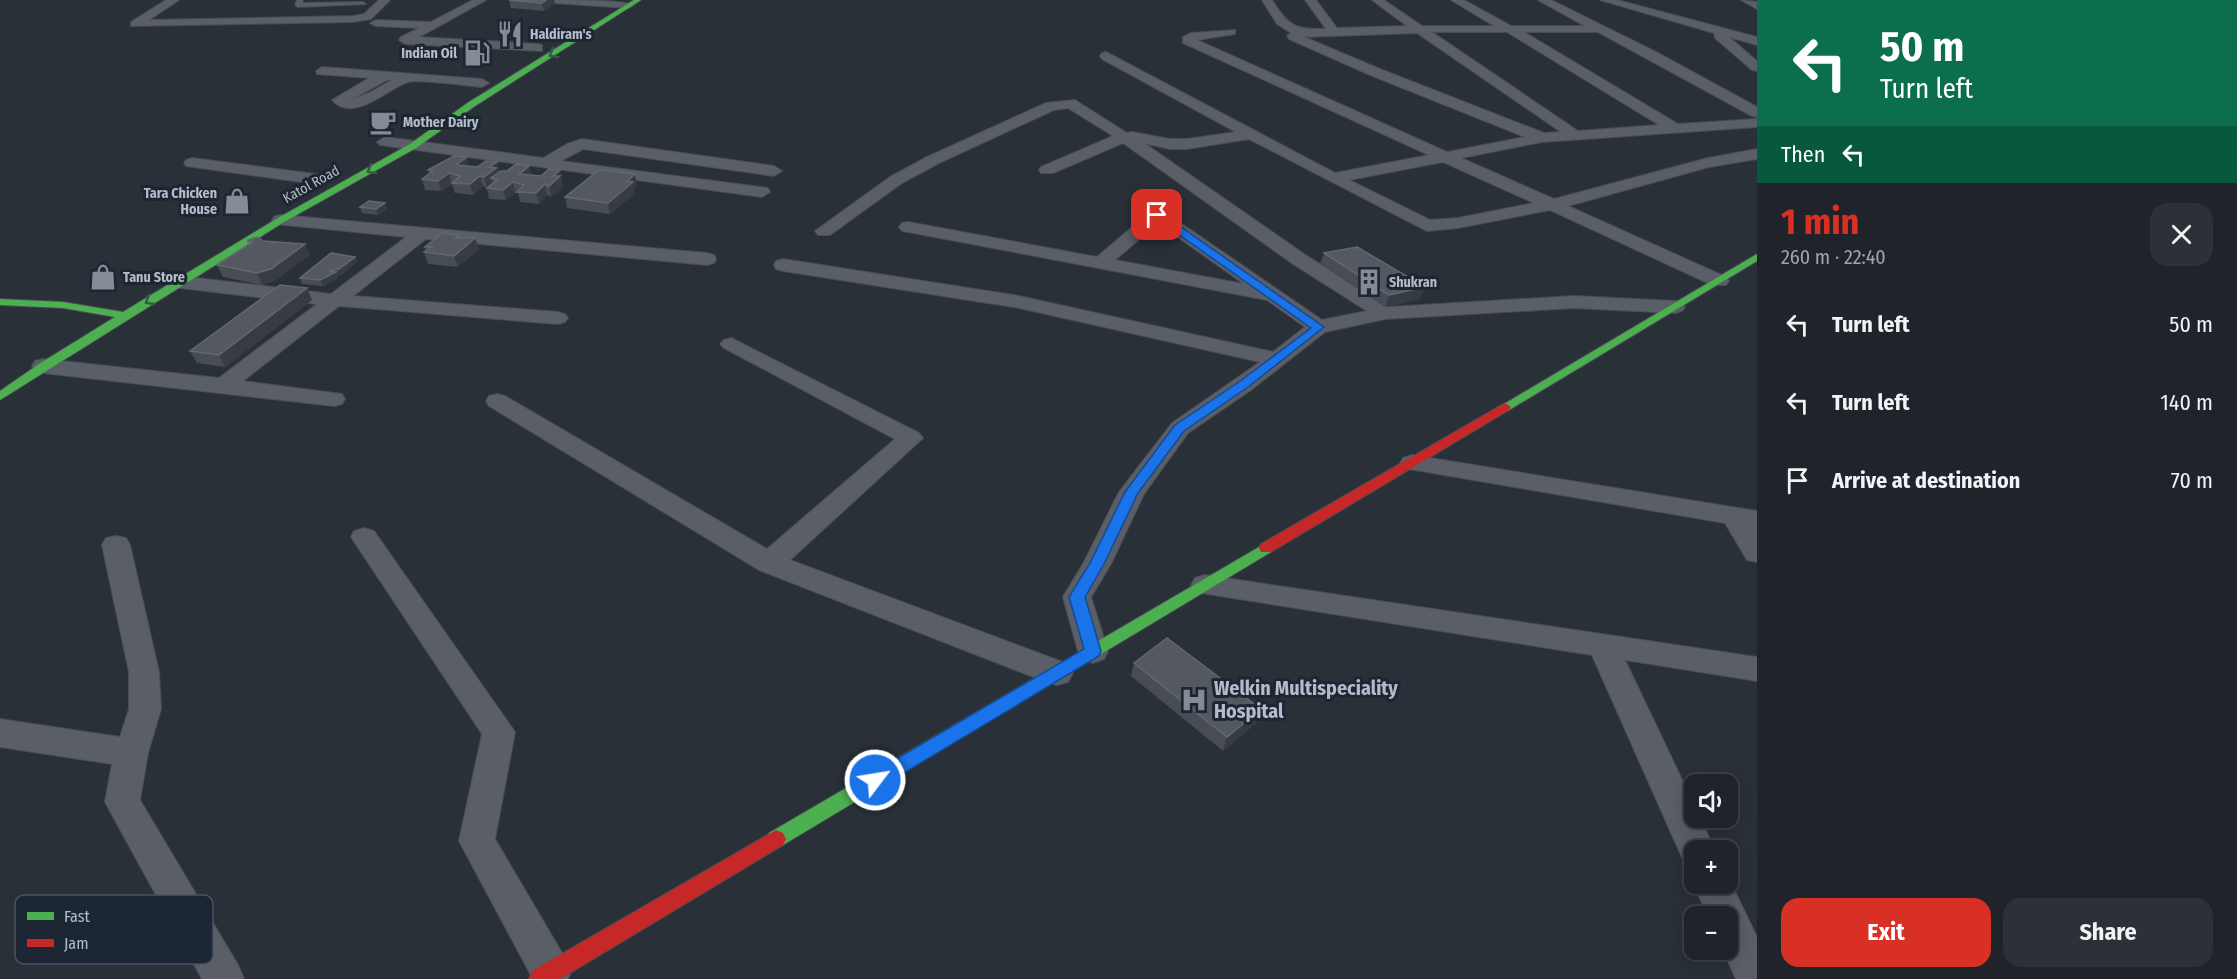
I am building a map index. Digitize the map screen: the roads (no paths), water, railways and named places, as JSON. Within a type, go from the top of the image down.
[{"type":"main road","points":[[454,100],[610,2]]},
{"type":"main road","name":"Katol Road","points":[[0,396],[43,366],[281,220],[413,146],[472,104],[633,3]]},
{"type":"main road","points":[[381,145],[405,130]]},
{"type":"main road","name":"Katol Road","points":[[229,236],[327,177]]},
{"type":"main road","points":[[545,976],[1757,257]]},
{"type":"main road","points":[[1729,275],[1752,280]]},
{"type":"main road","points":[[82,322],[120,299]]},
{"type":"main road","points":[[0,302],[63,305],[125,316]]},
{"type":"street","points":[[174,0],[135,24],[353,19],[367,16],[385,0]]},
{"type":"street","points":[[481,0],[405,40],[538,48]]},
{"type":"street","points":[[553,0],[633,3]]},
{"type":"street","points":[[1267,0],[1281,24],[1304,33]]},
{"type":"street","points":[[1310,0],[1334,32]]},
{"type":"street","points":[[1377,0],[1573,134]]},
{"type":"street","points":[[1456,0],[1511,30],[1674,128]]},
{"type":"street","points":[[1543,0],[1757,113]]},
{"type":"street","points":[[1605,0],[1757,41]]},
{"type":"street","points":[[1746,0],[1757,6]]},
{"type":"street","points":[[1647,12],[1667,11],[1680,7]]},
{"type":"street","points":[[376,23],[430,25]]},
{"type":"street","points":[[1542,138],[1374,72],[1293,36],[1304,33],[1419,29],[1601,29]]},
{"type":"street","points":[[1714,31],[1757,67]]},
{"type":"street","points":[[1231,32],[1191,37],[1187,40],[1552,205],[1729,275]]},
{"type":"street","points":[[1106,56],[1427,226],[1552,205],[1708,163],[1757,154]]},
{"type":"street","points":[[322,71],[482,83]]},
{"type":"street","points":[[385,76],[339,100],[345,103],[357,103],[407,77]]},
{"type":"street","points":[[824,231],[896,180],[933,160],[1051,106],[1070,103],[1121,135],[1300,260],[1385,312]]},
{"type":"street","points":[[1333,178],[1542,138],[1573,134],[1757,123]]},
{"type":"street","points":[[1047,170],[1121,135],[1170,144],[1187,144],[1250,134]]},
{"type":"street","points":[[544,164],[572,147],[582,144],[774,171]]},
{"type":"street","points":[[381,145],[413,146],[762,192]]},
{"type":"street","points":[[192,163],[327,177]]},
{"type":"street","points":[[1101,262],[1157,215],[1318,327]]},
{"type":"street","points":[[281,220],[707,259]]},
{"type":"street","points":[[908,227],[1275,296]]},
{"type":"street","points":[[224,385],[421,234]]},
{"type":"street","points":[[783,264],[1019,302],[1277,359]]},
{"type":"street","points":[[180,282],[335,300],[558,318]]},
{"type":"street","points":[[1093,651],[1077,597],[1097,564],[1132,492],[1180,428],[1318,327],[1385,312],[1574,302],[1675,307]]},
{"type":"street","points":[[731,344],[911,438],[769,563]]},
{"type":"street","points":[[43,366],[334,399]]},
{"type":"street","points":[[497,401],[769,563],[1058,673]]},
{"type":"street","points":[[1412,463],[1746,518],[1757,553]]},
{"type":"street","points":[[364,537],[499,732],[477,841],[545,976]]},
{"type":"street","points":[[116,545],[144,672],[145,709],[131,753],[122,802],[176,895]]},
{"type":"street","points":[[1205,585],[1757,669]]},
{"type":"street","points":[[1603,646],[1692,840]]},
{"type":"street","points":[[0,733],[131,753]]},
{"type":"street","points":[[1738,939],[1756,979]]},
{"type":"street","points":[[213,960],[224,979]]},
{"type":"lane","points":[[300,0],[298,5],[363,4]]},
{"type":"place","name":"Haldiram's","points":[[510,34]]},
{"type":"place","name":"Indian Oil","points":[[477,53]]},
{"type":"place","name":"Mother Dairy","points":[[383,122]]},
{"type":"place","name":"Tara Chicken House","points":[[237,201]]},
{"type":"place","name":"Tanu Store","points":[[103,277]]},
{"type":"place","name":"Shukran","points":[[1369,282]]},
{"type":"place","name":"Welkin Multispeciality Hospital","points":[[1194,700]]}]
